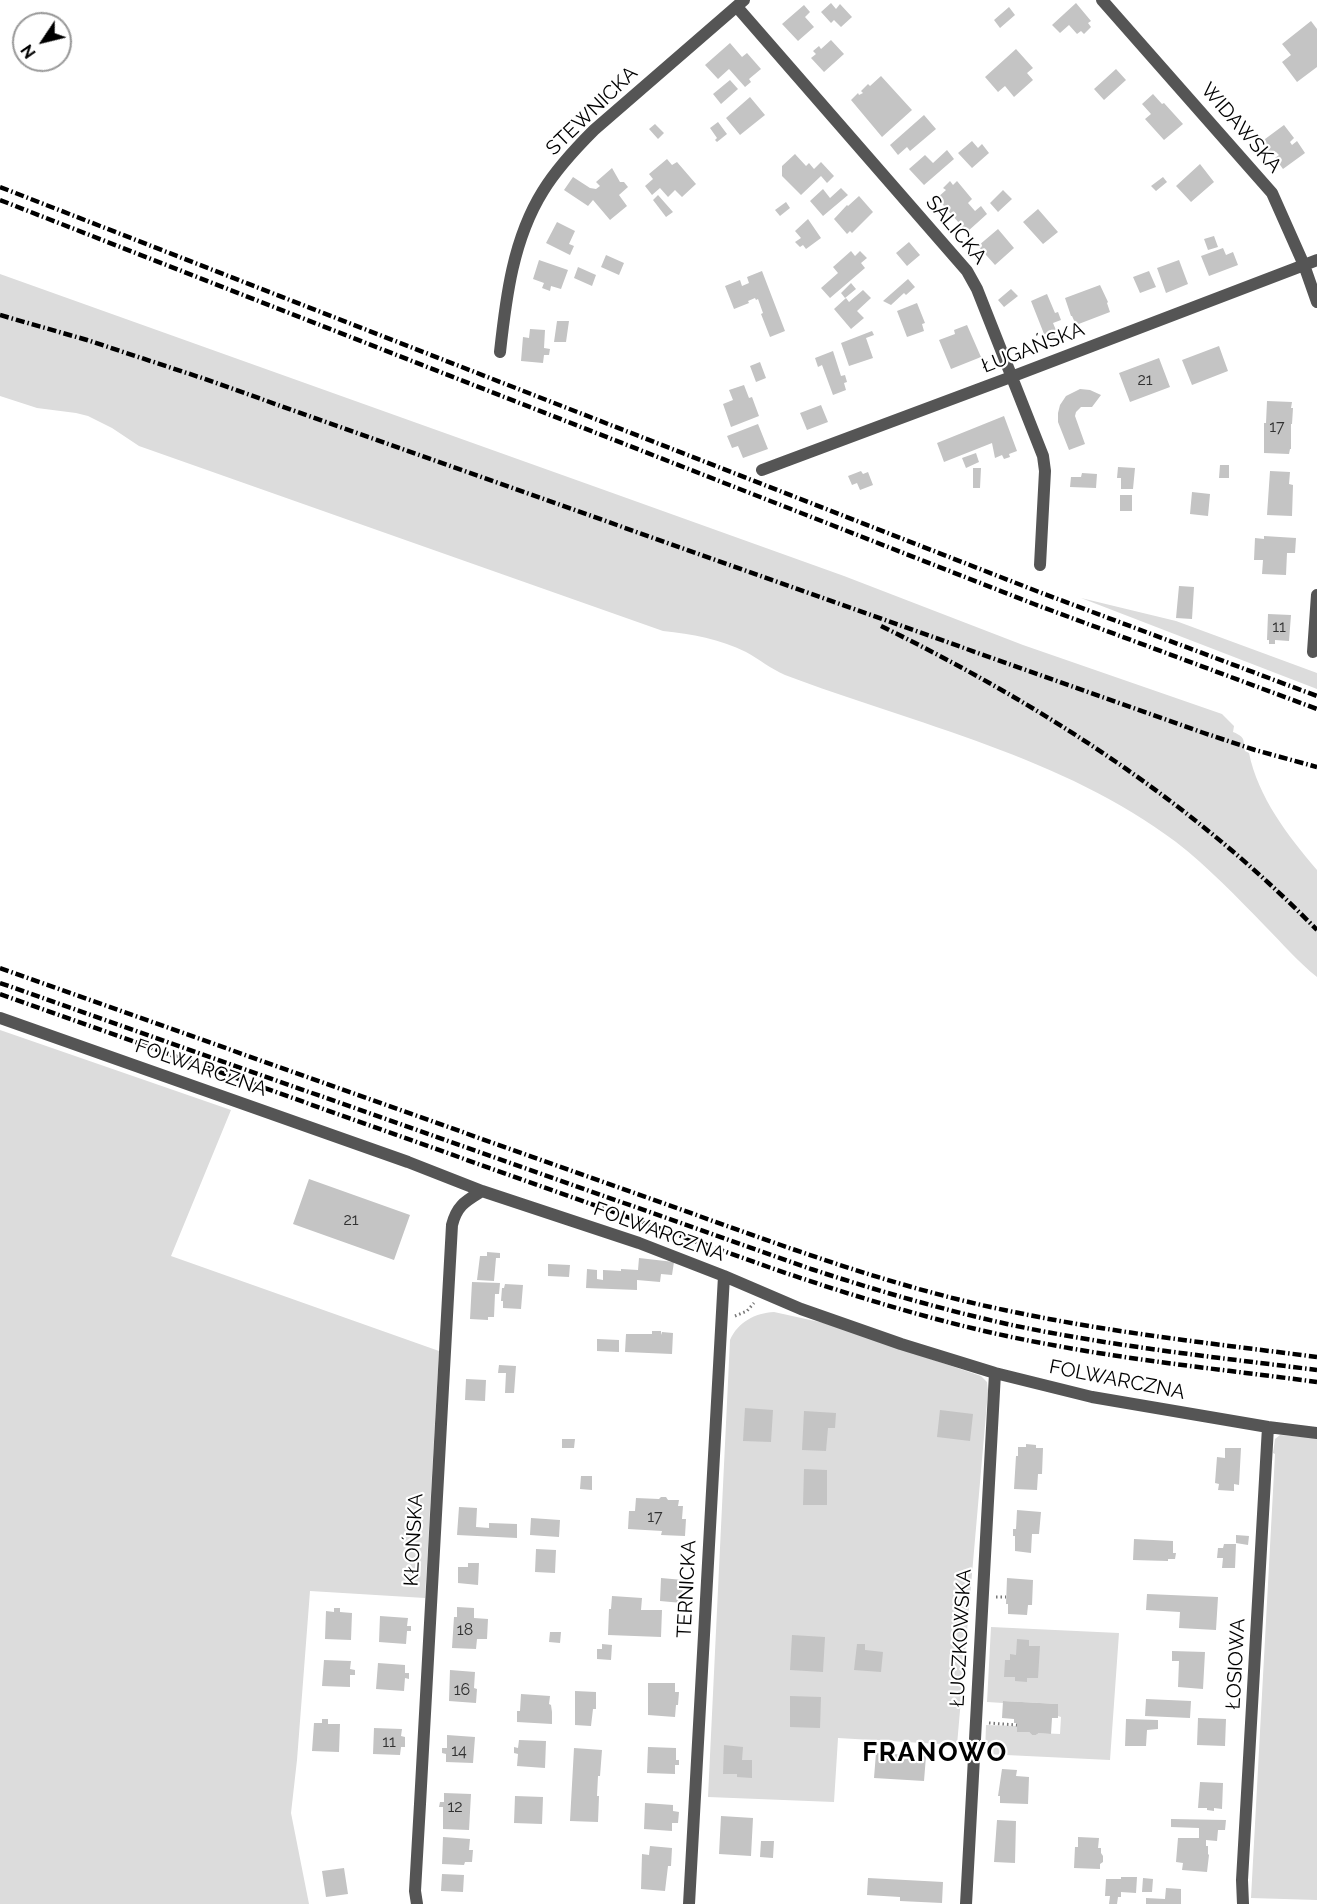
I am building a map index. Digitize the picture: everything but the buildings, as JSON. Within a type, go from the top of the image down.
[{"type":"street","name":"WIDAWSKA","points":[[1102,0],[1272,194],[1304,265],[1317,302]]},
{"type":"street","name":"STEWNICKA","points":[[500,352],[511,273],[527,225],[542,193],[570,154],[594,130],[741,3]]},
{"type":"street","name":"SALICKA","points":[[741,3],[967,271],[977,289],[1043,456],[1045,471],[1040,565]]},
{"type":"street","name":"ŁUGAŃSKA","points":[[762,470],[1317,260]]},
{"type":"street","points":[[1313,652],[1317,594]]},
{"type":"street","name":"FOLWARCZNA","points":[[0,1018],[408,1162],[482,1191],[639,1243],[801,1309],[995,1373],[1092,1397],[1268,1427],[1317,1433]]},
{"type":"street","name":"KŁOŃSKA","points":[[417,1904],[415,1891],[452,1225],[455,1214],[463,1204],[482,1191]]},
{"type":"street","name":"TERNICKA","points":[[689,1904],[724,1276]]},
{"type":"street","name":"ŁUCZKOWSKA","points":[[966,1904],[995,1373]]},
{"type":"street","name":"ŁOSIOWA","points":[[1243,1904],[1242,1880],[1268,1427]]},
{"type":"path","points":[[722,1318],[733,1317],[747,1311],[760,1292]]},
{"type":"path","points":[[986,1723],[1017,1725]]},
{"type":"shaded area","points":[[0,274],[844,576],[1023,645],[1222,714],[1234,726],[1233,732],[1243,738],[1245,751],[1249,753],[1259,785],[1276,815],[1295,844],[1317,870],[1317,977],[1222,882],[1176,842],[1132,812],[1086,787],[1037,765],[987,745],[785,675],[746,652],[716,640],[663,631],[139,446],[112,428],[88,416],[37,408],[0,396]]},
{"type":"shaded area","points":[[1081,598],[1176,621],[1317,673],[1317,689]]},
{"type":"shaded area","points":[[0,1030],[231,1110],[171,1256],[439,1351],[425,1598],[310,1591],[291,1813],[309,1904],[0,1904]]},
{"type":"shaded area","points":[[774,1312],[824,1323],[981,1376],[987,1382],[957,1745],[838,1738],[834,1802],[708,1797],[730,1340],[742,1323],[760,1314]]},
{"type":"shaded area","points":[[1280,1435],[1317,1438],[1317,1900],[1251,1898],[1275,1454],[1273,1453],[1275,1439]]},
{"type":"shaded area","points":[[991,1627],[1119,1633],[1110,1760],[985,1754],[986,1725],[1017,1726],[1017,1732],[1029,1732],[1032,1735],[1060,1734],[1061,1717],[1058,1716],[1058,1704],[987,1702]]},
{"type":"railway","points":[[0,187],[1039,592],[1317,696]]},
{"type":"railway","points":[[0,200],[1034,604],[1317,709]]},
{"type":"railway","points":[[0,315],[87,340],[202,378],[1201,732],[1317,767]]},
{"type":"railway","points":[[881,626],[999,689],[1112,759],[1218,839],[1269,883],[1317,930]]},
{"type":"railway","points":[[0,968],[778,1244],[895,1282],[984,1306],[1089,1326],[1317,1357]]},
{"type":"railway","points":[[0,983],[811,1269],[883,1292],[932,1306],[1045,1332],[1317,1370]]},
{"type":"railway","points":[[0,994],[771,1268],[874,1301],[942,1321],[1047,1344],[1317,1382]]},
{"type":"district","name":"FRANOWO","points":[[935,1753]]}]
